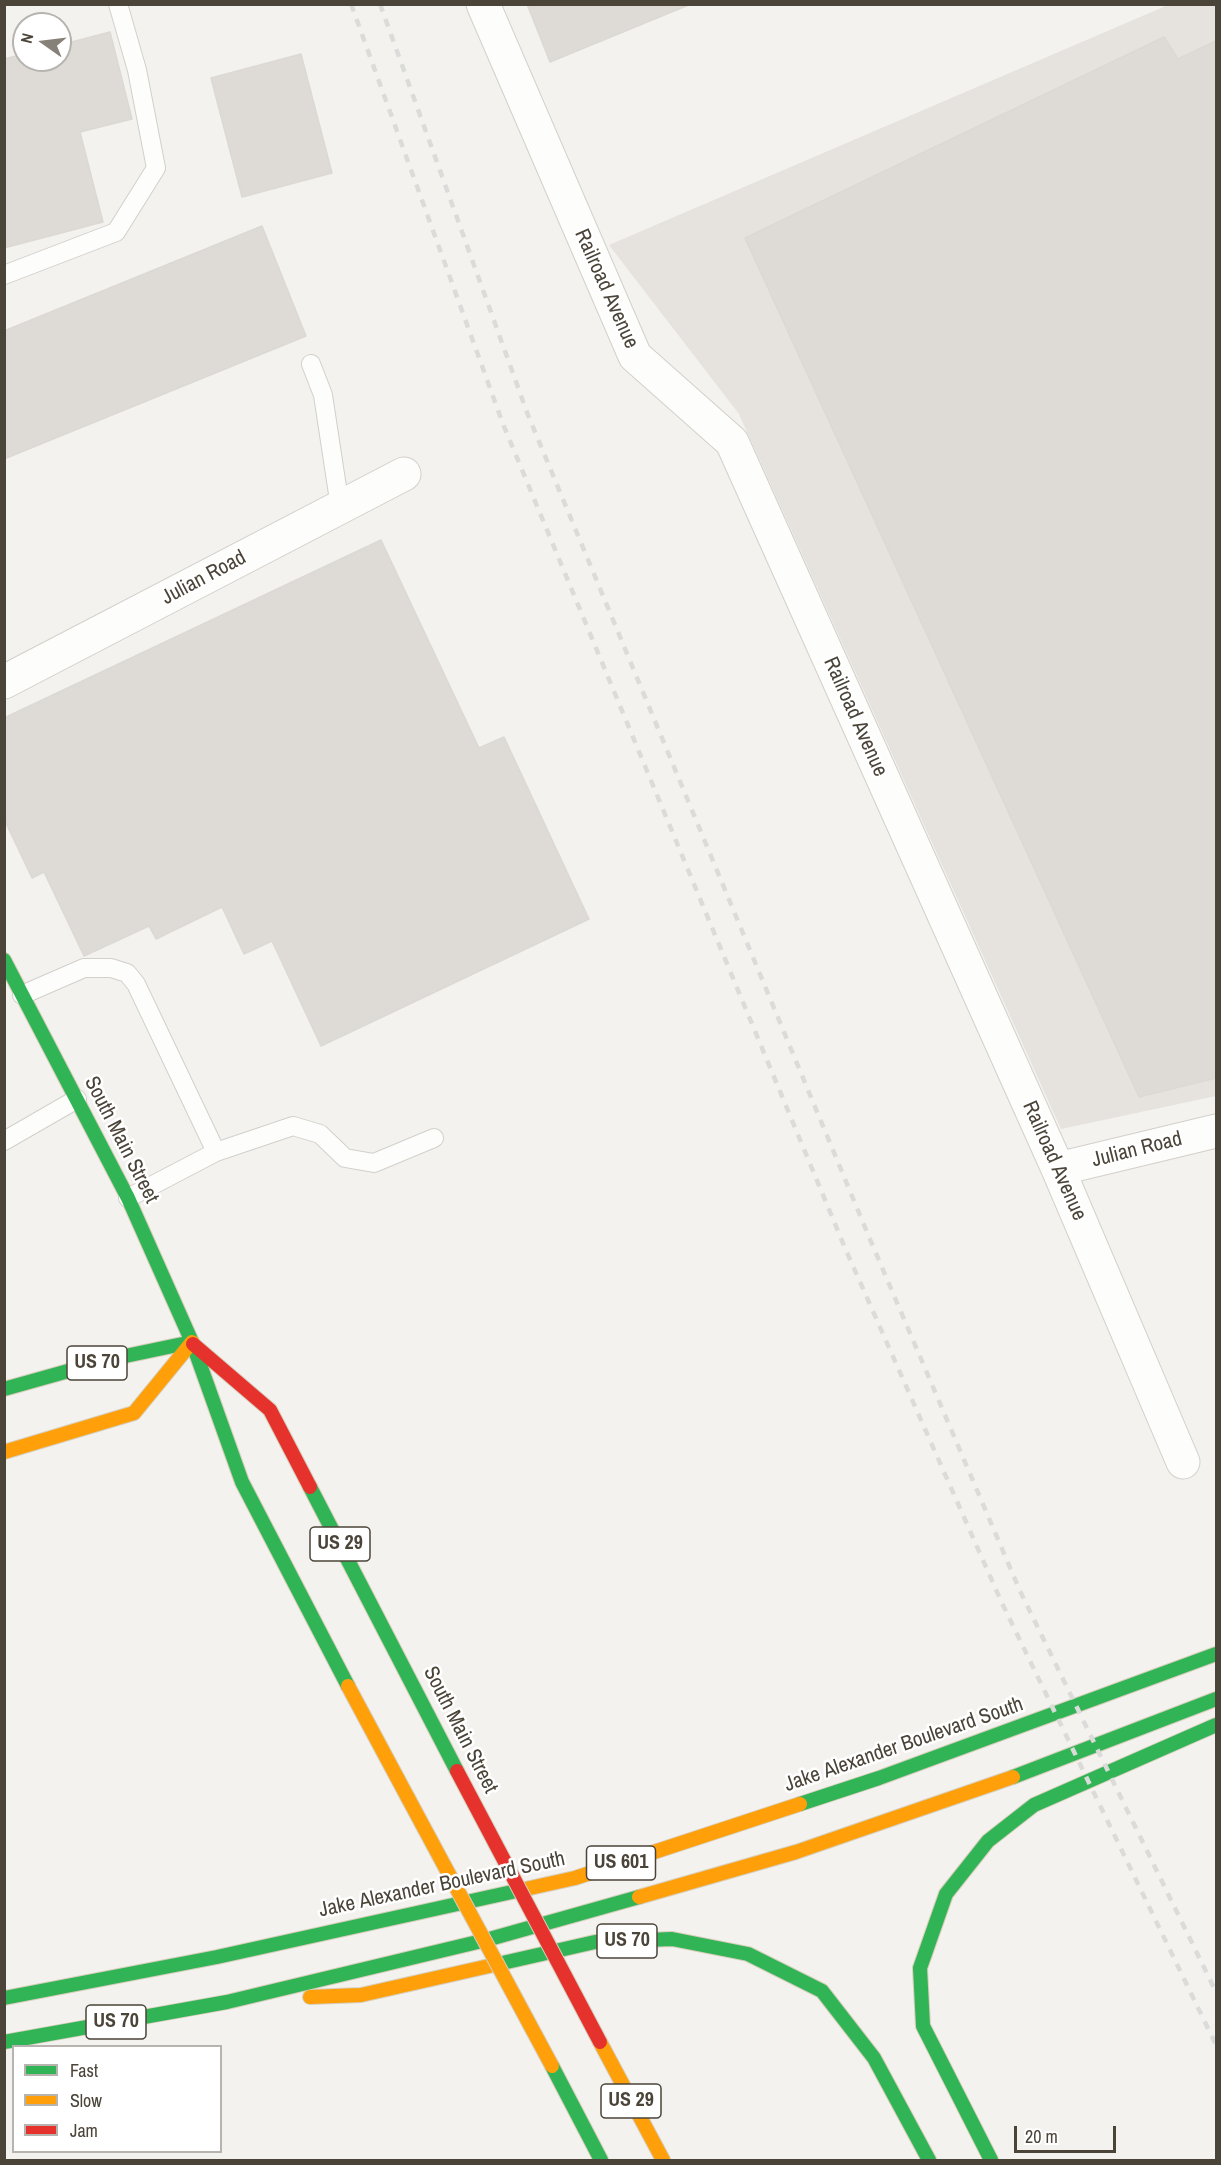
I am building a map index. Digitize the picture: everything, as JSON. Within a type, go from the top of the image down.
[{"type":"main road","name":"South Main Street","points":[[4,960],[128,1198],[192,1342],[242,1482],[601,2160]]},
{"type":"main road","name":"South Main Street","points":[[192,1342],[270,1410],[457,1771],[663,2160]]},
{"type":"main road","name":"US 70","points":[[4,1389],[111,1359],[192,1342]]},
{"type":"main road","points":[[4,1452],[134,1413],[192,1342]]},
{"type":"main road","name":"Jake Alexander Boulevard South","points":[[4,1998],[217,1957],[575,1878],[879,1778],[1216,1654]]},
{"type":"main road","name":"US 601","points":[[227,2002],[486,1940],[796,1852],[998,1782],[1216,1699]]},
{"type":"main road","points":[[991,2160],[922,2026],[920,1968],[946,1894],[988,1841],[1034,1805],[1216,1725]]},
{"type":"main road","name":"US 70","points":[[4,2042],[227,2002],[362,1995],[595,1942],[672,1939],[748,1954],[822,1990],[874,2058],[929,2160]]},
{"type":"main road","points":[[63,1973],[217,1957]]},
{"type":"street","name":"Railroad Avenue","points":[[483,4],[635,356],[732,442],[1058,1169],[1183,1462]]},
{"type":"street","name":"Julian Road","points":[[8,672],[404,474]]},
{"type":"street","name":"Julian Road","points":[[1058,1169],[1216,1131]]},
{"type":"lane","points":[[4,275],[116,232],[156,168],[137,70],[118,4]]},
{"type":"lane","points":[[311,364],[323,395],[340,507]]},
{"type":"lane","points":[[22,995],[84,968],[111,968],[127,973],[136,984],[216,1152]]},
{"type":"lane","points":[[4,1141],[77,1099]]},
{"type":"lane","points":[[128,1198],[216,1152],[293,1126],[320,1134],[345,1158],[374,1162],[434,1138]]},
{"type":"shaded area","points":[[1168,5],[1216,5],[1216,1096],[1061,1129],[739,414],[609,245]]},
{"type":"building","points":[[527,4],[691,4],[550,62]]},
{"type":"building","points":[[110,32],[132,119],[80,132],[103,222],[4,248],[4,59],[12,57],[12,72],[72,72],[72,42]]},
{"type":"building","points":[[1164,37],[1178,59],[1216,41],[1216,1078],[1139,1097],[745,238]]},
{"type":"building","points":[[301,54],[332,173],[242,197],[211,78]]},
{"type":"building","points":[[262,226],[306,336],[4,459],[4,331]]},
{"type":"building","points":[[381,540],[479,748],[504,737],[589,919],[321,1046],[272,941],[244,954],[222,907],[156,939],[149,926],[84,956],[44,872],[32,878],[4,819],[4,718]]},
{"type":"railway","points":[[351,4],[503,424],[845,1248],[1001,1601],[1216,2045]]},
{"type":"railway","points":[[380,4],[528,415],[869,1237],[1020,1591],[1216,1992]]},
{"type":"traffic: fast","points":[[4,960],[128,1198],[192,1342],[242,1482],[348,1686]]},
{"type":"traffic: fast","points":[[4,1389],[111,1359],[192,1342]]},
{"type":"traffic: fast","points":[[310,1487],[457,1771]]},
{"type":"traffic: fast","points":[[800,1804],[879,1778],[1216,1654]]},
{"type":"traffic: fast","points":[[1013,1777],[1216,1699]]},
{"type":"traffic: fast","points":[[991,2160],[923,2026],[920,1968],[946,1894],[988,1841],[1034,1805],[1216,1725]]},
{"type":"traffic: fast","points":[[4,1998],[217,1957],[521,1890]]},
{"type":"traffic: fast","points":[[4,2042],[227,2002],[486,1940],[639,1897]]},
{"type":"traffic: fast","points":[[498,1964],[595,1942],[672,1939],[748,1954],[822,1991],[874,2058],[929,2160]]},
{"type":"traffic: fast","points":[[552,2066],[601,2160]]},
{"type":"traffic: slow","points":[[4,1452],[134,1413],[192,1342]]},
{"type":"traffic: slow","points":[[348,1686],[408,1798]]},
{"type":"traffic: slow","points":[[639,1897],[796,1852],[1013,1777]]},
{"type":"traffic: slow","points":[[408,1798],[552,2066]]},
{"type":"traffic: slow","points":[[521,1890],[575,1878],[800,1804]]},
{"type":"traffic: slow","points":[[310,1997],[361,1995],[498,1964]]},
{"type":"traffic: slow","points":[[600,2042],[663,2160]]},
{"type":"traffic: jam","points":[[193,1344],[270,1410],[310,1487]]},
{"type":"traffic: jam","points":[[457,1771],[600,2042]]}]
